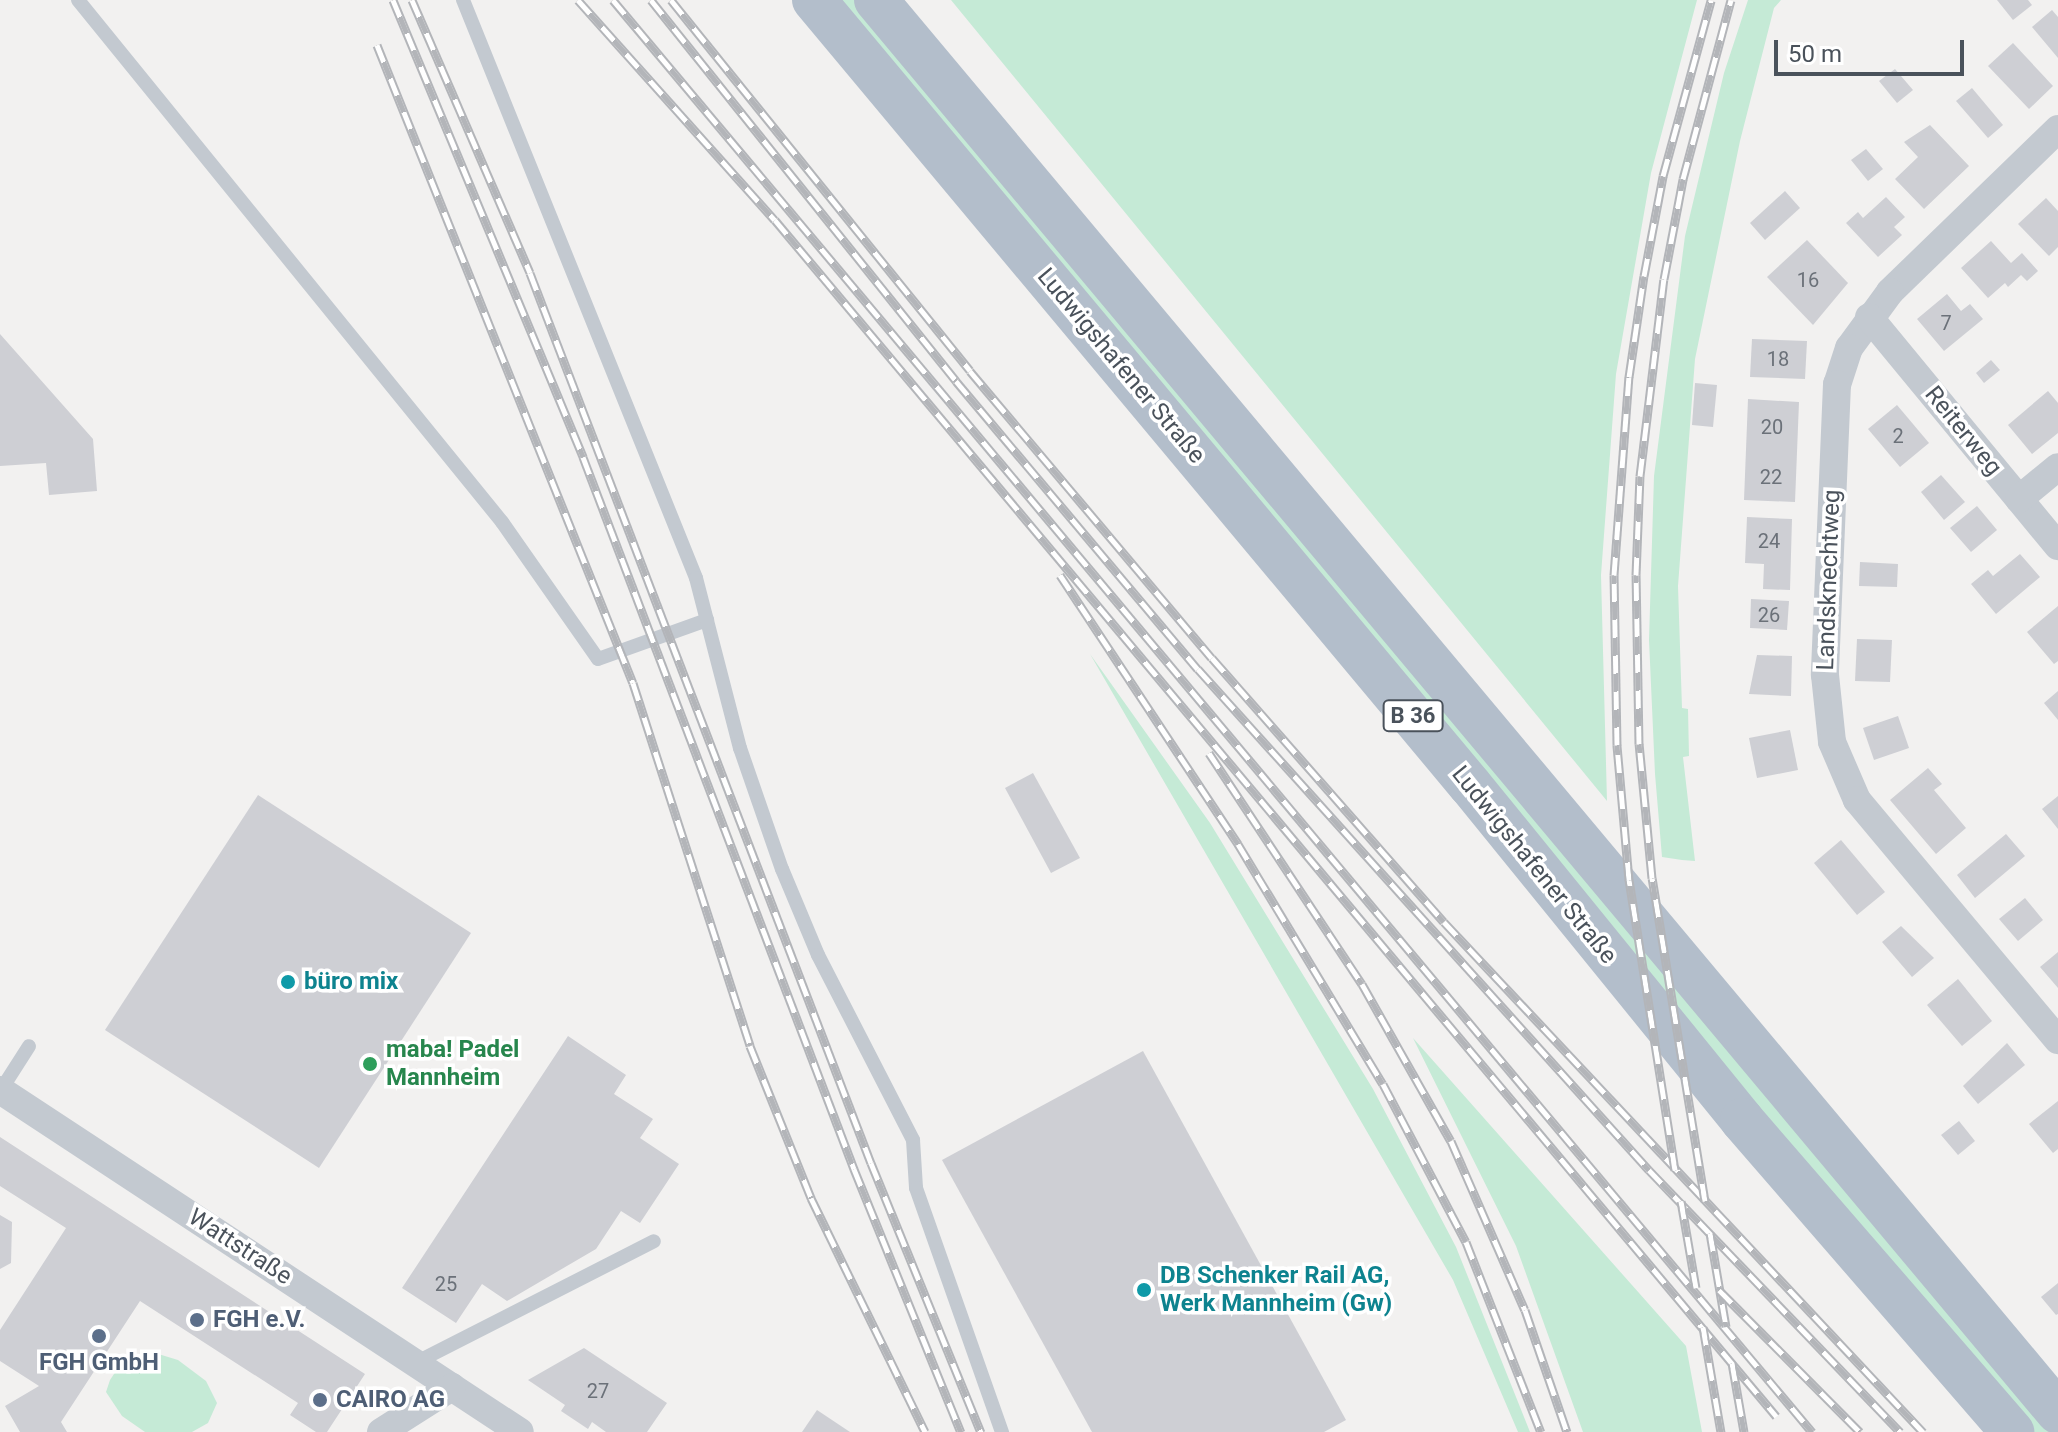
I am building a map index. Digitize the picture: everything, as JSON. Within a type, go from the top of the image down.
[{"type":"main road","name":"Ludwigshafener Straße","points":[[814,0],[1470,785],[1732,1109],[2012,1432]]},
{"type":"main road","name":"Ludwigshafener Straße","points":[[876,0],[2058,1412]]},
{"type":"street","name":"Landsknechtweg","points":[[2058,129],[1869,317],[1849,348],[1837,384],[1825,675],[1832,742],[1857,800],[2058,1040]]},
{"type":"street","name":"Reiterweg","points":[[1869,317],[2058,546]]},
{"type":"street","points":[[2019,499],[2058,467]]},
{"type":"street","name":"Wattstraße","points":[[0,1090],[520,1432]]},
{"type":"street","points":[[381,1432],[452,1387]]},
{"type":"lane","points":[[78,0],[502,522],[598,659],[707,620]]},
{"type":"lane","points":[[463,0],[696,578],[740,748],[782,869],[818,955],[913,1140],[916,1188],[1002,1432]]},
{"type":"lane","points":[[0,1090],[29,1046]]},
{"type":"lane","points":[[415,1363],[654,1241]]},
{"type":"green space","points":[[834,0],[858,0],[2054,1432],[2030,1432],[1855,1227]]},
{"type":"green space","points":[[951,0],[1697,0],[1651,173],[1616,374],[1601,575],[1607,801]]},
{"type":"green space","points":[[1748,0],[1781,0],[1774,8],[1740,141],[1695,359],[1678,586],[1682,708],[1688,709],[1689,756],[1683,757],[1695,861],[1662,857],[1649,640],[1654,476],[1685,236],[1724,73]]},
{"type":"green space","points":[[1090,654],[1210,823],[1373,1089],[1456,1247],[1530,1432],[1518,1432],[1453,1280]]},
{"type":"green space","points":[[1413,1038],[1686,1346],[1702,1432],[1583,1432],[1516,1246]]},
{"type":"green space","points":[[155,1353],[178,1360],[206,1381],[217,1403],[208,1423],[192,1432],[145,1432],[122,1416],[106,1392],[110,1380],[118,1368]]},
{"type":"building","points":[[1997,0],[2028,0],[2032,5],[2013,20]]},
{"type":"building","points":[[2052,10],[2058,17],[2058,58],[2032,27]]},
{"type":"building","points":[[2013,43],[2053,86],[2029,109],[1988,66]]},
{"type":"building","points":[[1895,69],[1913,90],[1897,103],[1879,81]]},
{"type":"building","points":[[1972,88],[2003,125],[1988,138],[1956,101]]},
{"type":"building","points":[[1930,125],[1969,166],[1924,209],[1895,179],[1918,157],[1904,142]]},
{"type":"building","points":[[1866,149],[1883,169],[1868,181],[1851,160]]},
{"type":"building","points":[[1785,191],[1800,208],[1765,240],[1750,223]]},
{"type":"building","points":[[1886,197],[1905,217],[1894,227],[1902,235],[1878,257],[1846,223],[1858,212],[1863,218]]},
{"type":"building","points":[[2046,198],[2058,211],[2058,247],[2049,256],[2018,224]]},
{"type":"building","points":[[1807,240],[1848,283],[1813,325],[1767,277]]},
{"type":"building","points":[[1991,241],[2011,263],[2022,253],[2038,271],[2027,281],[2021,275],[2008,287],[2005,283],[1988,298],[1961,268]]},
{"type":"building","points":[[1947,294],[1961,311],[1970,304],[1983,319],[1944,351],[1917,319]]},
{"type":"building","points":[[0,334],[93,439],[97,491],[49,495],[46,463],[0,466]]},
{"type":"building","points":[[1752,339],[1807,341],[1805,379],[1750,377]]},
{"type":"building","points":[[1991,360],[2000,370],[1984,383],[1976,373]]},
{"type":"building","points":[[1695,383],[1717,385],[1713,427],[1692,425]]},
{"type":"building","points":[[2048,391],[2058,403],[2058,433],[2032,454],[2008,425]]},
{"type":"building","points":[[1748,399],[1799,402],[1795,502],[1744,500]]},
{"type":"building","points":[[1897,405],[1929,443],[1900,467],[1868,429]]},
{"type":"building","points":[[1941,475],[1965,502],[1944,520],[1921,492]]},
{"type":"building","points":[[1977,506],[1997,530],[1971,552],[1950,528]]},
{"type":"building","points":[[1747,517],[1792,519],[1790,590],[1763,589],[1764,564],[1745,563]]},
{"type":"building","points":[[2020,554],[2040,577],[1996,614],[1971,584],[1988,570],[1993,576]]},
{"type":"building","points":[[1860,562],[1898,564],[1897,587],[1859,586]]},
{"type":"building","points":[[1751,599],[1789,601],[1787,630],[1750,628]]},
{"type":"building","points":[[2058,606],[2058,661],[2054,664],[2027,632]]},
{"type":"building","points":[[1857,639],[1892,640],[1890,682],[1855,681]]},
{"type":"building","points":[[1757,655],[1792,656],[1791,696],[1749,694]]},
{"type":"building","points":[[2058,691],[2058,720],[2044,703]]},
{"type":"building","points":[[1898,716],[1909,748],[1874,760],[1863,728]]},
{"type":"building","points":[[1790,730],[1798,770],[1757,778],[1749,738]]},
{"type":"building","points":[[1928,768],[1942,784],[1934,790],[1966,828],[1936,854],[1890,800]]},
{"type":"building","points":[[1033,773],[1080,858],[1051,873],[1005,788]]},
{"type":"building","name":"büro mix","points":[[258,795],[471,933],[319,1168],[105,1030]]},
{"type":"building","points":[[2058,796],[2058,829],[2042,809]]},
{"type":"building","points":[[2006,834],[2025,856],[1975,898],[1957,875]]},
{"type":"building","points":[[1841,840],[1885,892],[1857,915],[1814,863]]},
{"type":"building","points":[[2025,898],[2043,920],[2018,941],[1999,919]]},
{"type":"building","points":[[1901,926],[1934,958],[1912,977],[1882,942]]},
{"type":"building","points":[[2058,952],[2058,988],[2040,967]]},
{"type":"building","points":[[1958,979],[1992,1021],[1962,1046],[1927,1005]]},
{"type":"building","points":[[568,1036],[626,1075],[614,1094],[653,1119],[640,1138],[679,1164],[640,1223],[621,1211],[596,1249],[507,1301],[482,1284],[456,1323],[402,1288]]},
{"type":"building","points":[[2007,1043],[2025,1065],[1978,1104],[1963,1086]]},
{"type":"building","name":"DB Schenker Rail AG, Werk Mannheim (Gw)","points":[[1143,1051],[1346,1420],[1324,1432],[1092,1432],[942,1160]]},
{"type":"building","points":[[2058,1101],[2058,1149],[2053,1153],[2029,1124]]},
{"type":"building","points":[[1959,1121],[1975,1141],[1958,1155],[1941,1135]]},
{"type":"building","points":[[0,1137],[365,1374],[327,1432],[316,1432],[290,1415],[298,1403],[140,1301],[61,1422],[67,1432],[20,1432],[5,1406],[39,1386],[0,1361],[0,1330],[66,1228],[0,1186]]},
{"type":"building","points":[[0,1215],[12,1222],[11,1263],[0,1269]]},
{"type":"building","points":[[2058,1283],[2058,1314],[2056,1315],[2041,1297]]},
{"type":"building","points":[[584,1348],[667,1403],[647,1432],[606,1432],[592,1422],[588,1429],[561,1411],[565,1405],[528,1380]]},
{"type":"building","points":[[817,1410],[850,1432],[802,1432]]},
{"type":"railway","points":[[393,0],[583,457],[854,1169],[961,1432]]},
{"type":"railway","points":[[412,0],[530,273],[871,1163],[981,1432]]},
{"type":"railway","points":[[578,0],[775,220],[1776,1416]]},
{"type":"railway","points":[[613,0],[1812,1432]]},
{"type":"railway","points":[[651,0],[956,381],[1198,669],[1649,1170],[1900,1432]]},
{"type":"railway","points":[[671,0],[970,371],[1212,658],[1444,922],[1923,1432]]},
{"type":"railway","points":[[1675,1170],[1629,880],[1617,745],[1614,575],[1629,377],[1644,276],[1663,176],[1711,0]]},
{"type":"railway","points":[[1705,1201],[1652,878],[1639,744],[1636,575],[1640,476],[1664,279],[1683,179],[1731,0]]},
{"type":"railway","points":[[377,45],[633,683],[750,1046],[811,1198],[925,1432]]},
{"type":"railway","points":[[1060,575],[1238,844],[1383,1084],[1466,1242],[1541,1432]]},
{"type":"railway","points":[[1209,753],[1362,984],[1451,1141],[1525,1310],[1567,1432]]},
{"type":"railway","points":[[1681,1201],[1696,1288]]},
{"type":"railway","points":[[1710,1233],[1726,1327]]},
{"type":"railway","points":[[1719,1290],[1860,1432]]},
{"type":"railway","points":[[1703,1327],[1721,1432]]},
{"type":"railway","points":[[1732,1363],[1744,1432]]},
{"type":"place","name":"büro mix","points":[[288,982]]},
{"type":"place","name":"maba! Padel Mannheim","points":[[370,1064]]},
{"type":"place","name":"DB Schenker Rail AG, Werk Mannheim (Gw)","points":[[1144,1290]]},
{"type":"place","name":"FGH e.V.","points":[[197,1320]]},
{"type":"place","name":"FGH GmbH","points":[[99,1336]]},
{"type":"place","name":"CAIRO AG","points":[[320,1400]]}]
